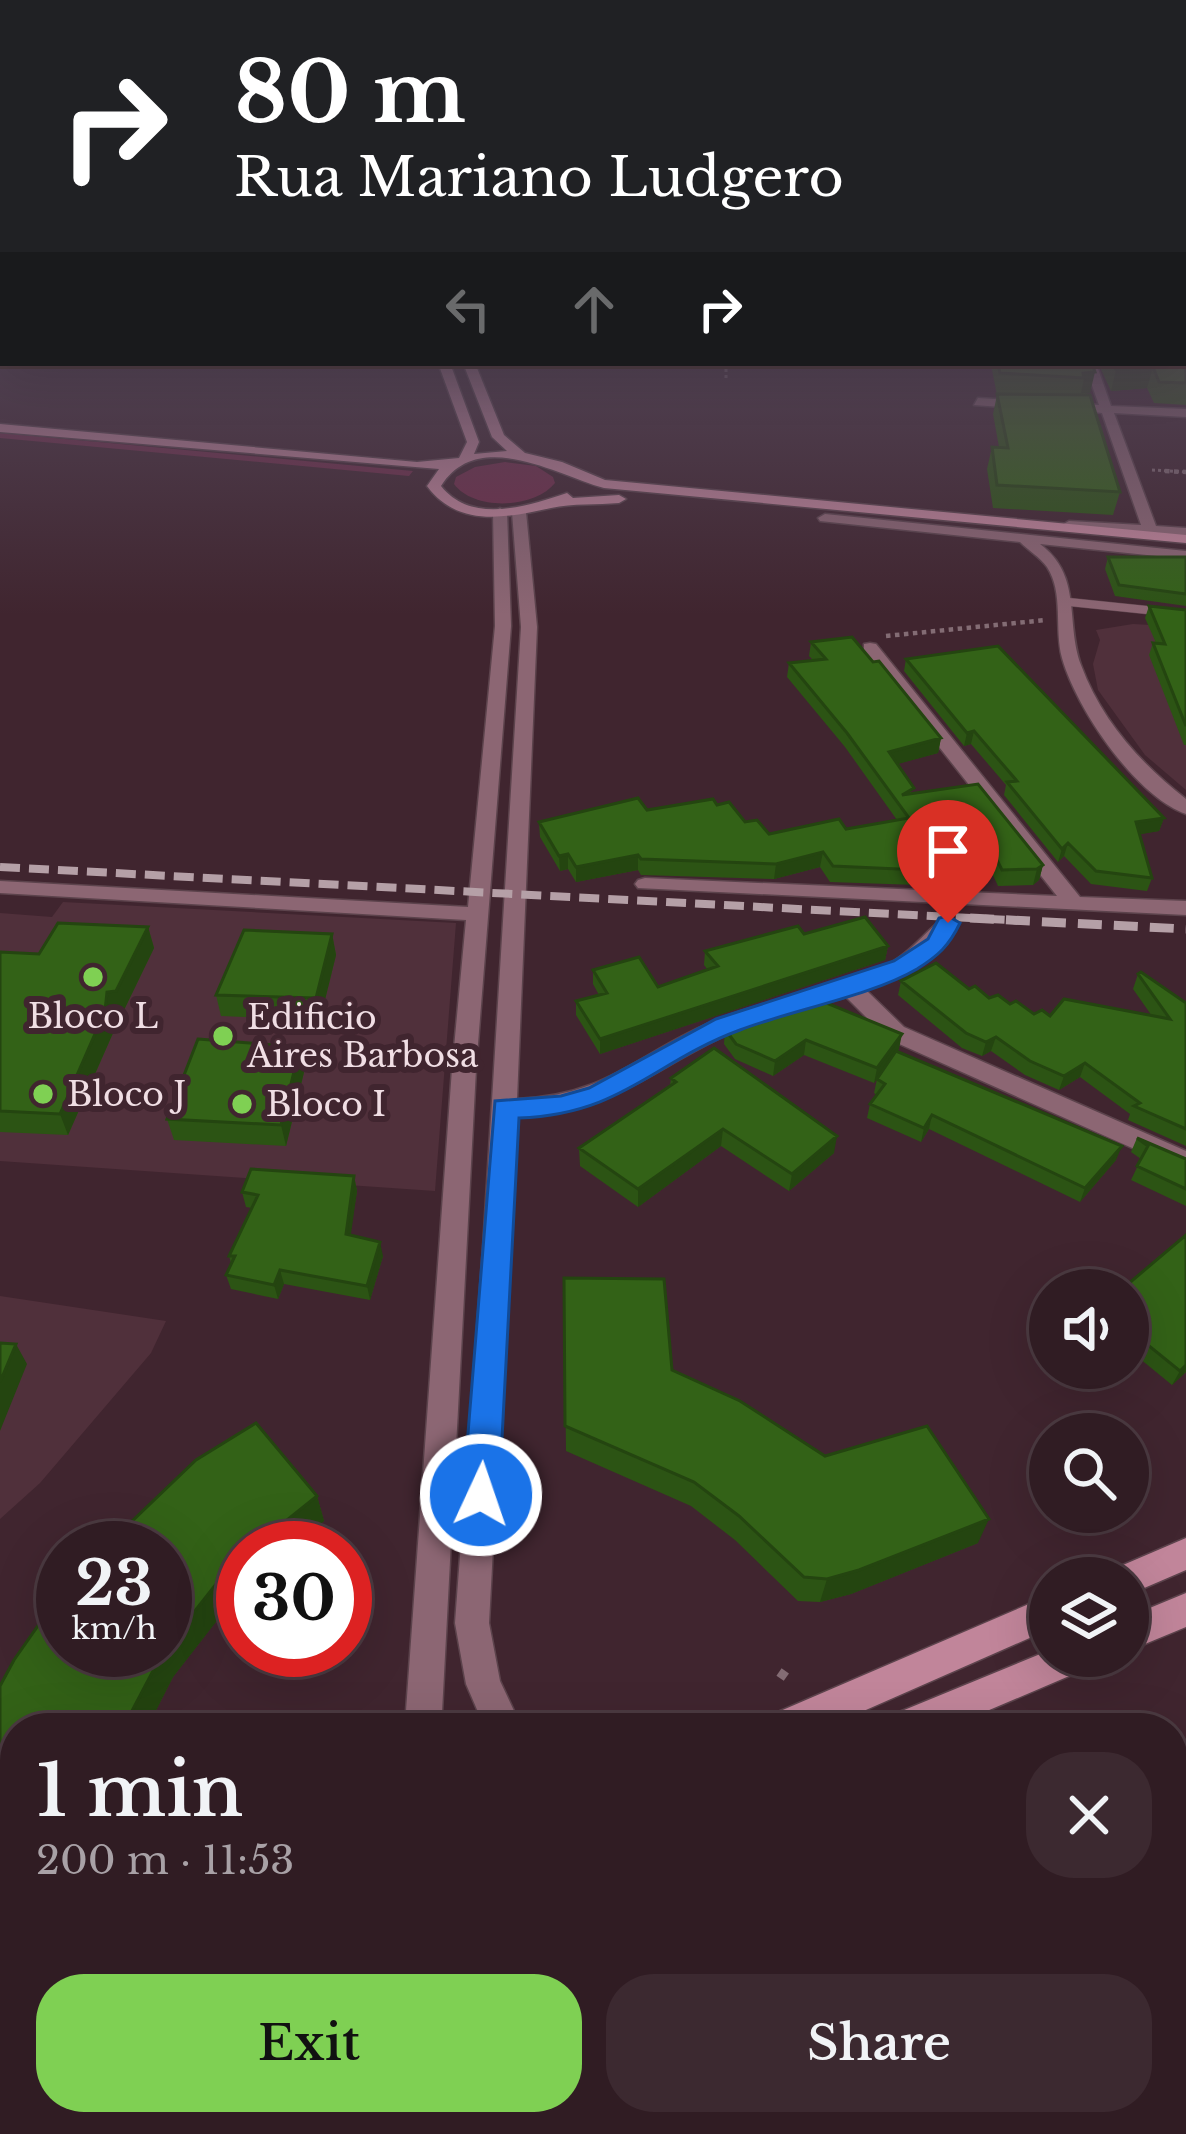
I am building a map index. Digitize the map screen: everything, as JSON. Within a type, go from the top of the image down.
[{"type":"main road","points":[[434,486],[436,478],[459,463],[473,442],[463,416]]},
{"type":"main road","points":[[490,416],[501,442],[521,456]]},
{"type":"main road","points":[[0,428],[417,466],[521,456],[554,463],[604,484],[1186,539]]},
{"type":"main road","points":[[0,440],[405,479],[434,486],[453,505],[510,512],[574,498],[622,499],[825,518],[1186,539]]},
{"type":"main road","points":[[556,503],[574,489],[573,474]]},
{"type":"main road","points":[[1149,1570],[1186,1554]]},
{"type":"main road","points":[[1149,1625],[1186,1610]]},
{"type":"main road","points":[[818,1713],[1029,1621]]},
{"type":"main road","points":[[941,1713],[1029,1676]]},
{"type":"street","points":[[1112,416],[1150,530]]},
{"type":"street","points":[[888,511],[1150,530],[1186,539]]},
{"type":"street","points":[[424,1713],[464,1069],[510,512]]},
{"type":"street","points":[[497,1713],[483,1684],[472,1623],[529,627],[510,512]]},
{"type":"street","points":[[825,518],[1027,542],[1186,554]]},
{"type":"street","points":[[1027,542],[1049,555],[1065,611],[1072,664],[1098,717],[1128,757],[1186,808]]},
{"type":"street","points":[[870,648],[1073,902]]},
{"type":"street","points":[[645,884],[1186,908]]},
{"type":"street","points":[[0,887],[478,914]]},
{"type":"street","points":[[505,1108],[561,1106],[598,1095],[725,1025],[903,967],[938,944],[948,923]]},
{"type":"street","points":[[849,987],[896,1033],[1186,1162]]},
{"type":"lane","points":[[1065,611],[1186,614]]},
{"type":"path","points":[[1148,470],[1186,472]]},
{"type":"path","points":[[870,648],[882,636],[1065,611]]},
{"type":"shaded area","points":[[0,433],[413,471],[409,476],[0,438]]},
{"type":"shaded area","points":[[505,462],[536,466],[555,483],[533,498],[504,503],[475,499],[454,484],[456,477],[475,467]]},
{"type":"shaded area","points":[[1133,624],[1186,627],[1186,790],[1145,755],[1098,690],[1093,664],[1100,640],[1096,630]]},
{"type":"shaded area","name":"Edificio Aires Barbosa","points":[[63,902],[456,923],[435,1191],[0,1161],[0,913],[52,917]]},
{"type":"shaded area","points":[[0,1296],[166,1321],[151,1353],[40,1483],[0,1519]]},
{"type":"building","points":[[1001,416],[1096,416],[1120,492],[997,485],[992,447],[1008,448]]},
{"type":"building","points":[[1108,557],[1186,557],[1186,594],[1119,585]]},
{"type":"building","points":[[1149,606],[1186,610],[1186,726],[1153,643],[1165,644]]},
{"type":"building","points":[[852,637],[873,662],[879,661],[941,738],[889,752],[914,788],[902,795],[978,784],[1043,865],[1002,870],[995,856],[920,870],[833,866],[823,852],[776,864],[641,859],[638,855],[576,867],[568,854],[559,856],[539,822],[638,798],[647,810],[713,799],[717,805],[729,802],[745,822],[757,820],[769,834],[839,819],[846,829],[909,818],[789,663],[826,659],[811,642]]},
{"type":"building","points":[[998,646],[1164,818],[1136,822],[1152,878],[1096,871],[1068,843],[1062,849],[1007,782],[1017,781],[974,731],[967,733],[906,659]]},
{"type":"building","points":[[865,917],[888,946],[600,1039],[576,1001],[607,993],[593,970],[639,957],[658,987],[718,966],[705,951],[798,926],[804,934]]},
{"type":"building","points":[[58,923],[148,927],[116,991],[107,992],[105,1011],[60,1114],[0,1111],[0,952],[39,954]]},
{"type":"building","points":[[244,930],[332,934],[316,998],[216,995]]},
{"type":"building","points":[[936,963],[969,989],[975,986],[989,998],[998,995],[1010,1004],[1016,1001],[1034,1014],[1042,1010],[1050,1016],[1064,999],[1170,1019],[1138,974],[1141,972],[1186,1003],[1186,1129],[1134,1106],[1140,1103],[1085,1063],[1064,1076],[1030,1061],[996,1037],[986,1042],[966,1033],[901,981]]},
{"type":"building","points":[[812,997],[902,1034],[877,1068],[806,1040],[775,1061],[736,1044],[725,1029],[755,1014]]},
{"type":"building","name":"Bloco I","points":[[198,1039],[300,1047],[281,1125],[167,1119]]},
{"type":"building","points":[[714,1048],[837,1136],[792,1174],[723,1129],[638,1189],[579,1148],[676,1082],[671,1078]]},
{"type":"building","points":[[896,1051],[1122,1146],[1085,1188],[932,1115],[924,1128],[870,1104],[885,1084],[877,1079]]},
{"type":"building","points":[[1137,1138],[1186,1159],[1186,1189],[1137,1166],[1148,1146]]},
{"type":"building","points":[[251,1169],[354,1176],[346,1234],[380,1242],[367,1286],[280,1270],[274,1285],[226,1275],[235,1256],[229,1256],[258,1195],[242,1192]]},
{"type":"building","points":[[1186,1235],[1186,1365],[1180,1371],[1149,1346],[1146,1269]]},
{"type":"building","points":[[564,1278],[664,1279],[672,1370],[740,1401],[825,1456],[927,1426],[989,1519],[859,1570],[827,1579],[804,1577],[739,1516],[694,1482],[565,1426]]},
{"type":"building","points":[[0,1343],[16,1344],[0,1382]]},
{"type":"building","points":[[256,1423],[317,1496],[286,1521],[216,1521],[216,1584],[192,1615],[192,1521],[132,1521],[196,1460]]},
{"type":"building","points":[[36,1629],[36,1677],[150,1677],[131,1713],[0,1713],[0,1686]]},
{"type":"railway","points":[[0,867],[1027,921]]},
{"type":"railway","points":[[970,918],[1186,929]]},
{"type":"place","name":"Bloco L","points":[[93,977]]},
{"type":"place","name":"Edificio Aires Barbosa","points":[[223,1036]]},
{"type":"place","name":"Bloco J","points":[[43,1094]]},
{"type":"place","name":"Bloco I","points":[[242,1104]]},
{"type":"route","points":[[481,1495],[505,1108],[561,1106],[598,1095],[725,1025],[903,967],[938,944],[948,923]]}]
